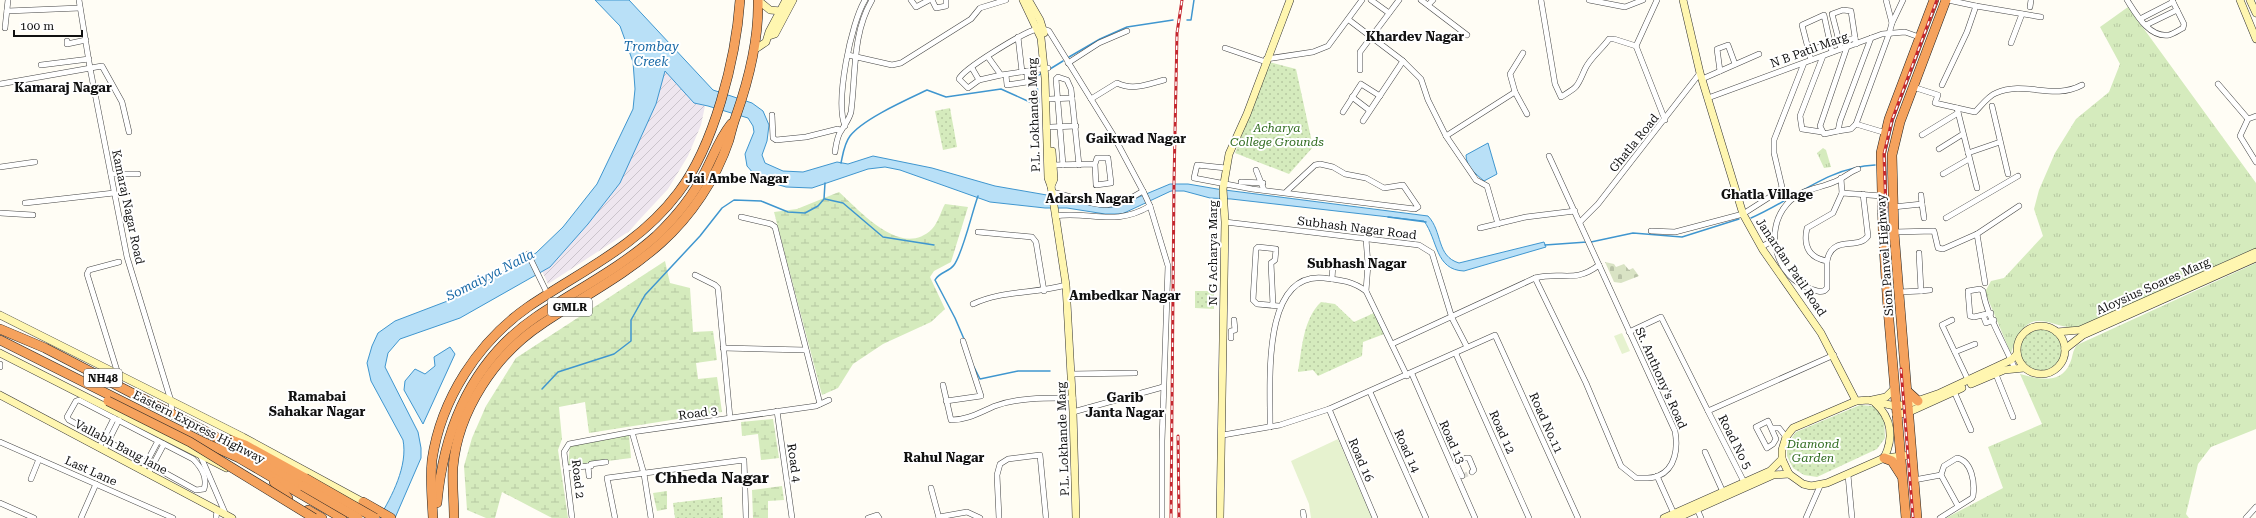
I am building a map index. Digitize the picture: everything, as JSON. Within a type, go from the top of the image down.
[{"type":"highway","name":"GMLR","points":[[433,518],[431,476],[436,443],[447,410],[463,376],[492,337],[520,314],[608,258],[658,216],[678,193],[687,179],[704,144],[725,86],[735,44],[740,0]]},
{"type":"highway","name":"GMLR","points":[[454,518],[453,477],[456,449],[473,403],[489,375],[507,352],[529,334],[620,276],[653,250],[696,206],[711,180],[728,141],[744,93],[754,50],[758,24],[758,0]]},
{"type":"highway","name":"Sion Panvel Highway","points":[[1906,518],[1901,456],[1893,390],[1881,154],[1886,133],[1919,37],[1934,0]]},
{"type":"highway","name":"Sion Panvel Highway","points":[[1917,518],[1894,232],[1892,154],[1900,122],[1947,0]]},
{"type":"highway","points":[[433,518],[436,510],[440,474],[447,442],[457,412],[473,383],[492,357],[512,336],[536,317],[630,258],[667,225],[688,200],[706,171],[720,137],[734,120]]},
{"type":"highway","name":"Eastern Express Highway","points":[[0,329],[45,348],[205,431],[246,445],[302,486],[342,518]]},
{"type":"highway","name":"Eastern Express Highway","points":[[0,340],[201,441],[239,458],[269,476],[302,486]]},
{"type":"highway","points":[[0,344],[8,350],[190,442],[314,518]]},
{"type":"highway","points":[[1907,391],[1912,398],[1924,401]]},
{"type":"highway","points":[[201,441],[272,489],[322,518]]},
{"type":"highway","points":[[1884,458],[1897,467],[1903,478]]},
{"type":"highway","points":[[269,476],[288,498]]},
{"type":"highway","points":[[302,486],[376,514],[391,518]]},
{"type":"highway","name":"NH48","points":[[302,486],[359,518]]},
{"type":"highway","points":[[425,518],[429,512],[432,498]]},
{"type":"highway","points":[[365,503],[376,514]]},
{"type":"main road","points":[[758,0],[770,10],[781,11]]},
{"type":"main road","points":[[754,50],[766,42],[769,32],[786,0]]},
{"type":"main road","points":[[769,36],[775,34],[793,0]]},
{"type":"main road","name":"P.L. Lokhande Marg","points":[[1023,0],[1040,28]]},
{"type":"main road","name":"P.L. Lokhande Marg","points":[[1028,0],[1040,28],[1054,99],[1049,114],[1052,127],[1054,178],[1052,190]]},
{"type":"main road","name":"N G Acharya Marg","points":[[1220,518],[1225,222],[1223,186],[1229,154],[1247,114],[1266,60],[1290,0]]},
{"type":"main road","name":"Janardan Patil Road","points":[[1682,0],[1701,76],[1744,214],[1761,247],[1821,333],[1834,355],[1856,401]]},
{"type":"main road","points":[[2240,0],[2256,40]]},
{"type":"main road","points":[[2250,0],[2256,14]]},
{"type":"main road","name":"P.L. Lokhande Marg","points":[[1047,68],[1049,114],[1048,178],[1052,190],[1066,285],[1073,398],[1076,518]]},
{"type":"main road","name":"Aloysius Soares Marg","points":[[2065,349],[2083,335],[2256,252]]},
{"type":"main road","name":"Aloysius Soares Marg","points":[[2187,286],[2256,258]]},
{"type":"main road","name":"Aloysius Soares Marg","points":[[2057,332],[2080,330],[2157,300]]},
{"type":"main road","points":[[0,315],[171,401],[365,503]]},
{"type":"main road","points":[[1872,400],[1896,411],[1936,397],[2013,364],[2039,374],[2051,372],[2060,364],[2065,349],[2057,332],[2044,326],[2029,329],[2019,339],[2017,354],[2013,364]]},
{"type":"main road","points":[[0,353],[201,457],[272,489]]},
{"type":"main road","points":[[2017,354],[2024,368]]},
{"type":"main road","points":[[1893,390],[1886,397],[1856,401],[1800,424],[1785,440],[1782,459],[1789,474],[1803,484],[1820,486],[1884,458],[1912,455]]},
{"type":"main road","name":"Vallabh Baug lane","points":[[0,395],[183,492],[217,514],[229,517]]},
{"type":"main road","points":[[1872,400],[1887,416],[1889,425],[1889,449],[1884,458]]},
{"type":"main road","points":[[1676,516],[1723,492],[1770,471],[1782,459]]},
{"type":"main road","points":[[1664,518],[1688,516],[1696,509],[1773,476],[1789,474]]},
{"type":"main road","points":[[353,518],[365,503]]},
{"type":"main road","points":[[359,518],[365,503]]},
{"type":"street","points":[[5,28],[8,0]]},
{"type":"street","name":"Kamaraj Nagar Road","points":[[79,0],[90,68],[128,257],[171,401],[172,414]]},
{"type":"street","points":[[845,126],[841,112],[848,55],[856,19],[865,0]]},
{"type":"street","points":[[835,152],[840,131],[845,126],[851,112],[855,57],[863,21],[872,0]]},
{"type":"street","points":[[911,0],[916,7],[930,0],[936,8],[946,6],[946,0]]},
{"type":"street","points":[[848,55],[892,65],[901,63],[971,19],[980,8],[1006,0]]},
{"type":"street","points":[[1225,48],[1266,60],[1313,52],[1328,46],[1349,20],[1362,0]]},
{"type":"street","points":[[1371,0],[1389,13]]},
{"type":"street","points":[[1360,70],[1360,52],[1399,0]]},
{"type":"street","points":[[1421,0],[1467,35]]},
{"type":"street","points":[[1428,5],[1433,0]]},
{"type":"street","points":[[1540,0],[1554,84],[1561,97],[1578,86],[1584,76],[1585,70],[1610,40],[1614,38],[1636,46]]},
{"type":"street","points":[[1589,0],[1626,7],[1643,0]]},
{"type":"street","points":[[1657,0],[1636,46],[1665,120]]},
{"type":"street","points":[[1886,0],[1892,23]]},
{"type":"street","points":[[1823,56],[1800,116],[1802,129],[1822,132],[1824,134],[1850,129],[1856,124],[1892,23],[1903,0]]},
{"type":"street","points":[[1947,0],[2041,17]]},
{"type":"street","points":[[2030,7],[2031,0]]},
{"type":"street","points":[[2127,0],[2140,19],[2149,24]]},
{"type":"street","points":[[2140,19],[2146,16],[2166,6],[2172,1],[2184,24],[2183,28],[2169,35],[2155,33],[2146,16]]},
{"type":"street","points":[[1942,85],[1967,32],[1976,6]]},
{"type":"street","points":[[2166,6],[2170,13]]},
{"type":"street","points":[[7,11],[80,8]]},
{"type":"street","points":[[2149,24],[2177,10]]},
{"type":"street","points":[[1839,43],[1856,41],[1851,11],[1832,14],[1839,43],[1841,49]]},
{"type":"street","points":[[2012,43],[2022,14]]},
{"type":"street","points":[[2248,18],[2256,14]]},
{"type":"street","points":[[1811,60],[1802,25],[1824,15],[1832,52]]},
{"type":"street","points":[[856,19],[863,21]]},
{"type":"street","points":[[1349,20],[1370,38],[1403,61],[1421,79],[1428,100],[1446,136],[1476,180],[1486,186],[1498,224]]},
{"type":"street","points":[[1047,68],[979,80],[966,88],[959,79],[972,68],[1018,37],[1040,28],[1049,30],[1112,133],[1150,205],[1168,266],[1163,387],[1162,518]]},
{"type":"street","points":[[1068,62],[1099,43],[1127,31]]},
{"type":"street","name":"N B Patil Marg","points":[[1708,98],[1847,47],[1856,41],[1905,32],[1919,37]]},
{"type":"street","points":[[988,57],[1003,75],[1007,85],[1024,84],[1027,82],[1018,37]]},
{"type":"street","points":[[1838,131],[1840,121],[1871,38]]},
{"type":"street","points":[[67,41],[67,44],[86,40]]},
{"type":"street","points":[[1809,51],[1830,44]]},
{"type":"street","points":[[1720,71],[1716,50],[1728,45],[1735,64]]},
{"type":"street","points":[[1822,132],[1820,126],[1847,47]]},
{"type":"street","points":[[1523,52],[1510,74],[1515,92],[1528,114]]},
{"type":"street","points":[[1701,76],[1720,71],[1759,54]]},
{"type":"street","points":[[41,65],[89,59]]},
{"type":"street","points":[[1363,121],[1403,61]]},
{"type":"street","points":[[1651,231],[1675,232],[1744,214],[1779,191],[1782,187],[1774,153],[1774,140],[1804,63]]},
{"type":"street","points":[[0,84],[100,65],[104,67],[109,82],[122,102],[129,132]]},
{"type":"street","points":[[972,68],[979,80]]},
{"type":"street","name":"Ghatla Road","points":[[1580,222],[1598,204],[1701,76]]},
{"type":"street","points":[[1063,165],[1060,127],[1054,99],[1056,79],[1058,77],[1067,80],[1072,98],[1079,165]]},
{"type":"street","points":[[1091,99],[1117,84],[1126,88],[1164,80]]},
{"type":"street","points":[[845,83],[852,86]]},
{"type":"street","points":[[1343,112],[1362,84],[1380,96]]},
{"type":"street","points":[[2218,84],[2248,119]]},
{"type":"street","points":[[1913,86],[1938,95],[1935,103],[1958,111],[1975,112],[1993,95],[2017,88],[2065,92],[2082,85]]},
{"type":"street","points":[[1446,136],[1515,92]]},
{"type":"street","points":[[1352,97],[1369,110]]},
{"type":"street","points":[[1054,99],[1072,98]]},
{"type":"street","points":[[1992,106],[2008,174]]},
{"type":"street","points":[[1958,111],[1977,188]]},
{"type":"street","points":[[1922,135],[1958,111]]},
{"type":"street","points":[[772,115],[773,138],[776,140],[806,137],[832,129],[838,129],[840,131]]},
{"type":"street","points":[[2256,116],[2248,119],[2240,136],[2256,162]]},
{"type":"street","points":[[1856,124],[1886,133]]},
{"type":"street","points":[[1052,127],[1076,126]]},
{"type":"street","points":[[1939,149],[1964,134]]},
{"type":"street","points":[[1943,174],[1969,156],[2000,142]]},
{"type":"street","name":"St. Anthony's Road","points":[[1549,156],[1675,431],[1678,445],[1671,465],[1658,476]]},
{"type":"street","points":[[1097,158],[1108,158],[1111,184],[1096,185],[1094,164],[1097,158]]},
{"type":"street","points":[[0,167],[35,162]]},
{"type":"street","points":[[1053,165],[1094,164]]},
{"type":"street","points":[[1226,168],[1197,165],[1194,178],[1223,186],[1286,192],[1415,209],[1418,207],[1403,186],[1380,187],[1366,178],[1348,174],[1335,168],[1320,164],[1315,165],[1286,192]]},
{"type":"street","points":[[1858,169],[1832,183],[1810,189],[1788,203],[1777,222],[1774,240],[1778,258],[1786,272],[1803,286],[1822,292],[1825,291],[1827,288],[1827,261],[1829,254],[1835,247],[1863,240],[1868,236],[1863,194]]},
{"type":"street","points":[[1256,170],[1263,183],[1264,190]]},
{"type":"street","points":[[111,174],[138,174]]},
{"type":"street","points":[[1946,218],[2018,176]]},
{"type":"street","points":[[1827,261],[1812,256],[1805,245],[1804,238],[1806,228],[1833,213],[1842,193],[1841,178]]},
{"type":"street","points":[[1241,182],[1263,183]]},
{"type":"street","points":[[1052,190],[1093,204],[1115,205],[1143,192]]},
{"type":"street","points":[[25,203],[114,193]]},
{"type":"street","points":[[1842,193],[1882,196]]},
{"type":"street","points":[[1921,195],[1924,218]]},
{"type":"street","points":[[1893,207],[1922,204]]},
{"type":"street","points":[[1055,216],[1111,219],[1125,216],[1150,205]]},
{"type":"street","points":[[1894,232],[1934,231],[1938,248],[1943,249],[1977,234],[2019,206]]},
{"type":"street","points":[[1480,228],[1526,216],[1575,211]]},
{"type":"street","points":[[0,213],[33,215]]},
{"type":"street","points":[[742,218],[771,224],[774,226],[820,404]]},
{"type":"street","name":"Subhash Nagar Road","points":[[1225,222],[1419,245],[1432,253],[1452,318],[1467,347]]},
{"type":"street","points":[[978,232],[1032,236],[1036,242],[1044,291]]},
{"type":"street","points":[[1977,234],[1985,283]]},
{"type":"street","points":[[1366,239],[1368,264],[1366,291]]},
{"type":"street","points":[[1761,247],[1774,240]]},
{"type":"street","points":[[1273,305],[1271,263],[1276,260],[1276,249],[1258,247],[1256,249],[1252,296],[1257,304],[1280,306]]},
{"type":"street","points":[[1919,253],[1921,292]]},
{"type":"street","points":[[528,255],[548,295]]},
{"type":"street","points":[[118,374],[87,274],[89,270],[119,262]]},
{"type":"street","points":[[1332,279],[1333,264]]},
{"type":"street","points":[[1392,344],[1452,318],[1535,278],[1550,274],[1572,277],[1588,274],[1599,265]]},
{"type":"street","points":[[695,275],[716,284],[718,288],[730,418]]},
{"type":"street","points":[[1270,427],[1275,323],[1284,297],[1299,282],[1315,277],[1354,282],[1366,291]]},
{"type":"street","points":[[1535,278],[1586,383],[1621,466],[1636,478],[1658,476],[1676,516]]},
{"type":"street","points":[[973,304],[989,296],[1044,291],[1066,285]]},
{"type":"street","points":[[1990,314],[1974,317],[1970,315],[1969,290],[1982,289],[1990,314],[2013,364]]},
{"type":"street","points":[[1899,292],[1921,292],[1930,290]]},
{"type":"street","name":"Road 13","points":[[1366,291],[1392,344],[1455,463],[1475,518]]},
{"type":"street","points":[[1983,315],[1986,323],[1994,320]]},
{"type":"street","name":"Road No 5","points":[[1630,332],[1661,317],[1744,482]]},
{"type":"street","points":[[1952,320],[1942,325],[1969,383]]},
{"type":"street","points":[[1224,325],[1235,322],[1235,330],[1231,332],[1231,338]]},
{"type":"street","name":"Road No.11","points":[[1467,347],[1495,336],[1578,518]]},
{"type":"street","points":[[946,401],[981,396],[963,341]]},
{"type":"street","points":[[1955,352],[1975,344]]},
{"type":"street","points":[[1222,435],[1270,427],[1329,409],[1456,354],[1467,347]]},
{"type":"street","points":[[723,348],[806,350]]},
{"type":"street","name":"Road 12","points":[[1456,354],[1529,518]]},
{"type":"street","points":[[1708,411],[1834,355]]},
{"type":"street","points":[[1994,371],[2012,417]]},
{"type":"street","points":[[1071,374],[1135,373]]},
{"type":"street","points":[[943,385],[951,420],[974,416],[996,406],[1044,397],[1073,398]]},
{"type":"street","points":[[1073,412],[1163,387]]},
{"type":"street","points":[[1953,390],[1971,430]]},
{"type":"street","name":"Road 14","points":[[1370,392],[1426,518]]},
{"type":"street","points":[[79,400],[193,459],[203,471],[205,478],[204,489],[196,490],[187,486],[147,462],[71,421],[67,417],[76,401],[79,400]]},
{"type":"street","name":"Road 3","points":[[569,444],[632,432],[776,412],[820,404],[829,400]]},
{"type":"street","name":"Road 16","points":[[1329,409],[1375,518]]},
{"type":"street","name":"Road 4","points":[[776,412],[792,518]]},
{"type":"street","points":[[101,449],[116,419]]},
{"type":"street","points":[[66,430],[71,421]]},
{"type":"street","points":[[1768,421],[1776,439],[1773,444],[1766,447],[1756,427],[1768,421]]},
{"type":"street","points":[[1772,428],[1778,428],[1785,440]]},
{"type":"street","points":[[632,432],[644,474],[651,518]]},
{"type":"street","points":[[1776,439],[1785,440]]},
{"type":"street","points":[[145,472],[147,462],[158,441]]},
{"type":"street","name":"Last Lane","points":[[0,442],[173,518]]},
{"type":"street","points":[[145,472],[152,466],[164,444]]},
{"type":"street","name":"Road 2","points":[[569,444],[564,452],[572,518]]},
{"type":"street","points":[[1705,452],[1723,492]]},
{"type":"street","points":[[999,518],[997,475],[1000,464],[1008,459],[1040,455],[1046,518]]},
{"type":"street","points":[[201,457],[229,517]]},
{"type":"street","points":[[1466,458],[1469,458],[1473,469],[1472,472]]},
{"type":"street","points":[[1940,518],[1958,506],[1973,496],[1970,469],[1964,462],[1957,458],[1944,466],[1941,474],[1958,506]]},
{"type":"street","points":[[31,479],[39,459]]},
{"type":"street","points":[[615,518],[607,478],[744,460],[746,518]]},
{"type":"street","points":[[566,468],[588,466],[591,464],[606,462]]},
{"type":"street","points":[[588,466],[590,476]]},
{"type":"street","points":[[1914,480],[1941,474]]},
{"type":"street","points":[[1848,475],[1852,518]]},
{"type":"street","points":[[81,518],[96,484]]},
{"type":"street","points":[[183,492],[187,486]]},
{"type":"street","points":[[1806,518],[1820,486]]},
{"type":"street","points":[[931,488],[939,517],[967,512],[980,518]]},
{"type":"street","points":[[0,503],[34,518]]},
{"type":"street","points":[[2246,518],[2256,507]]},
{"type":"street","points":[[1696,509],[1701,518]]},
{"type":"street","points":[[868,518],[877,515],[879,518]]},
{"type":"shaded area","points":[[665,71],[694,103],[705,106],[701,125],[688,156],[668,189],[628,232],[548,284],[542,271],[550,267],[588,224],[656,104]]},
{"type":"green space","points":[[2128,7],[2256,183],[2256,248],[2079,327],[2067,327],[2044,321],[2028,324],[2017,338],[2011,354],[1985,292],[1991,281],[2004,278],[2043,236],[2034,209],[2039,190],[2055,153],[2076,119],[2109,92],[2120,64],[2100,27]]},
{"type":"green space","name":"Acharya College Grounds","points":[[1269,62],[1296,69],[1313,147],[1289,174],[1235,153]]},
{"type":"green space","points":[[950,108],[957,147],[943,150],[935,111]]},
{"type":"green space","points":[[1823,148],[1826,150],[1831,167],[1824,168],[1817,153]]},
{"type":"green space","points":[[839,192],[882,229],[895,236],[908,239],[920,237],[932,229],[945,204],[968,207],[951,262],[934,271],[930,277],[945,309],[931,322],[883,344],[853,364],[838,388],[822,395],[774,212],[797,209]]},
{"type":"green space","points":[[665,261],[670,283],[690,288],[693,332],[713,331],[717,360],[696,363],[698,379],[717,377],[722,412],[589,433],[585,402],[559,407],[562,439],[558,450],[568,518],[552,518],[502,492],[495,518],[486,518],[467,510],[464,466],[472,438],[486,406],[516,358]]},
{"type":"green space","points":[[1605,262],[1614,264],[1616,267],[1624,264],[1629,270],[1633,268],[1639,276],[1621,283],[1614,282]]},
{"type":"green space","points":[[2256,263],[2256,429],[2211,447],[2198,464],[2186,514],[2189,518],[1946,518],[2003,488],[1988,447],[2042,424],[2020,374],[2041,379],[2048,379],[2061,375],[2070,363],[2077,345]]},
{"type":"green space","points":[[1195,291],[1214,291],[1214,309],[1195,308]]},
{"type":"green space","points":[[1321,302],[1335,304],[1354,322],[1374,313],[1384,334],[1363,342],[1362,356],[1318,376],[1313,370],[1298,372],[1304,335],[1310,317]]},
{"type":"green space","points":[[2041,329],[2049,331],[2058,339],[2062,350],[2060,358],[2052,367],[2041,371],[2033,369],[2024,361],[2020,350],[2022,342],[2030,333]]},
{"type":"green space","points":[[1622,333],[1630,351],[1622,354],[1614,336]]},
{"type":"green space","name":"Diamond Garden","points":[[1860,405],[1873,406],[1879,409],[1884,417],[1885,438],[1877,449],[1817,477],[1804,475],[1793,468],[1787,456],[1787,449],[1788,443],[1796,432]]},
{"type":"green space","points":[[773,419],[779,458],[761,460],[758,434],[742,436],[741,422]]},
{"type":"green space","points":[[629,435],[631,458],[568,466],[570,445]]},
{"type":"green space","points":[[1338,439],[1372,518],[1311,518],[1309,504],[1291,461]]},
{"type":"green space","points":[[782,486],[784,500],[768,501],[768,518],[753,518],[752,490]]},
{"type":"green space","points":[[667,491],[667,509],[657,511],[653,493]]},
{"type":"green space","points":[[722,497],[723,518],[675,518],[673,503]]},
{"type":"water","name":"Trombay Creek","points":[[595,0],[629,0],[713,90],[752,103],[763,111],[769,125],[767,141],[762,155],[765,163],[783,171],[803,172],[837,162],[848,164],[873,156],[932,168],[995,186],[1064,198],[1100,207],[1115,207],[1170,184],[1188,184],[1428,216],[1433,222],[1443,249],[1452,260],[1459,263],[1544,242],[1546,247],[1464,271],[1447,265],[1442,260],[1424,221],[1231,199],[1210,198],[1184,191],[1171,191],[1122,214],[1105,214],[1067,208],[1045,208],[990,202],[900,170],[885,167],[868,169],[812,188],[786,187],[762,180],[747,166],[745,154],[754,132],[753,126],[748,118],[694,103],[665,71],[656,104],[620,183],[588,224],[550,267],[460,318],[400,339],[388,353],[385,367],[418,432],[421,458],[395,518],[379,518],[394,491],[401,470],[404,450],[403,440],[371,381],[367,363],[378,333],[395,321],[458,297],[536,253],[563,227],[597,184],[633,109],[635,89],[633,62],[620,26]]},
{"type":"water","points":[[1488,143],[1497,174],[1484,181],[1470,167],[1466,159],[1466,155]]},
{"type":"water","points":[[450,347],[455,354],[423,424],[404,390],[405,381],[415,369],[425,374],[435,366],[434,357]]},
{"type":"waterway","points":[[1187,20],[1191,20],[1194,0]]},
{"type":"waterway","points":[[1069,57],[1100,39],[1127,27],[1173,20]]},
{"type":"waterway","points":[[1050,69],[1063,61]]},
{"type":"waterway","points":[[841,163],[846,142],[856,130],[886,110],[927,90],[946,97],[1001,89],[1032,103],[1039,102],[1036,77],[1042,73]]},
{"type":"waterway","points":[[1751,218],[1826,178],[1858,167],[1875,165]]},
{"type":"waterway","points":[[542,389],[558,372],[614,354],[631,341],[631,320],[645,295],[700,236],[722,208],[734,200],[761,201],[788,212],[805,213],[818,206],[824,199],[825,183]]},
{"type":"waterway","points":[[964,339],[935,280],[939,275],[954,265],[964,242],[978,196]]},
{"type":"waterway","points":[[825,199],[843,203],[883,237],[934,245]]},
{"type":"waterway","points":[[1388,217],[1426,222]]},
{"type":"waterway","points":[[1591,242],[1633,233],[1682,237],[1739,219]]},
{"type":"waterway","points":[[1545,245],[1587,242]]},
{"type":"waterway","points":[[974,367],[980,379],[1018,371],[1050,371]]},
{"type":"tunnel","points":[[1457,462],[1466,458]]},
{"type":"tunnel","points":[[1463,476],[1472,472]]},
{"type":"railway","points":[[1171,518],[1177,33],[1182,0]]},
{"type":"railway","points":[[1887,243],[1884,154],[1892,120],[1937,0]]},
{"type":"railway","points":[[1901,369],[1913,518]]},
{"type":"railway","points":[[1178,436],[1179,518]]},
{"type":"district","name":"Khardev Nagar","points":[[1415,36]]},
{"type":"district","name":"Kamaraj Nagar","points":[[63,87]]},
{"type":"district","name":"Gaikwad Nagar","points":[[1136,138]]},
{"type":"district","name":"Jai Ambe Nagar","points":[[737,178]]},
{"type":"district","name":"Ghatla Village","points":[[1767,194]]},
{"type":"district","name":"Adarsh Nagar","points":[[1090,198]]},
{"type":"district","name":"Subhash Nagar","points":[[1357,263]]},
{"type":"district","name":"Ambedkar Nagar","points":[[1125,295]]},
{"type":"district","name":"Ramabai Sahakar Nagar","points":[[317,404]]},
{"type":"district","name":"Garib Janta Nagar","points":[[1125,404]]},
{"type":"district","name":"Rahul Nagar","points":[[944,457]]},
{"type":"district","name":"Chheda Nagar","points":[[712,477]]},
{"type":"water label","name":"Somaiyya Nalla","points":[[490,275]]}]
